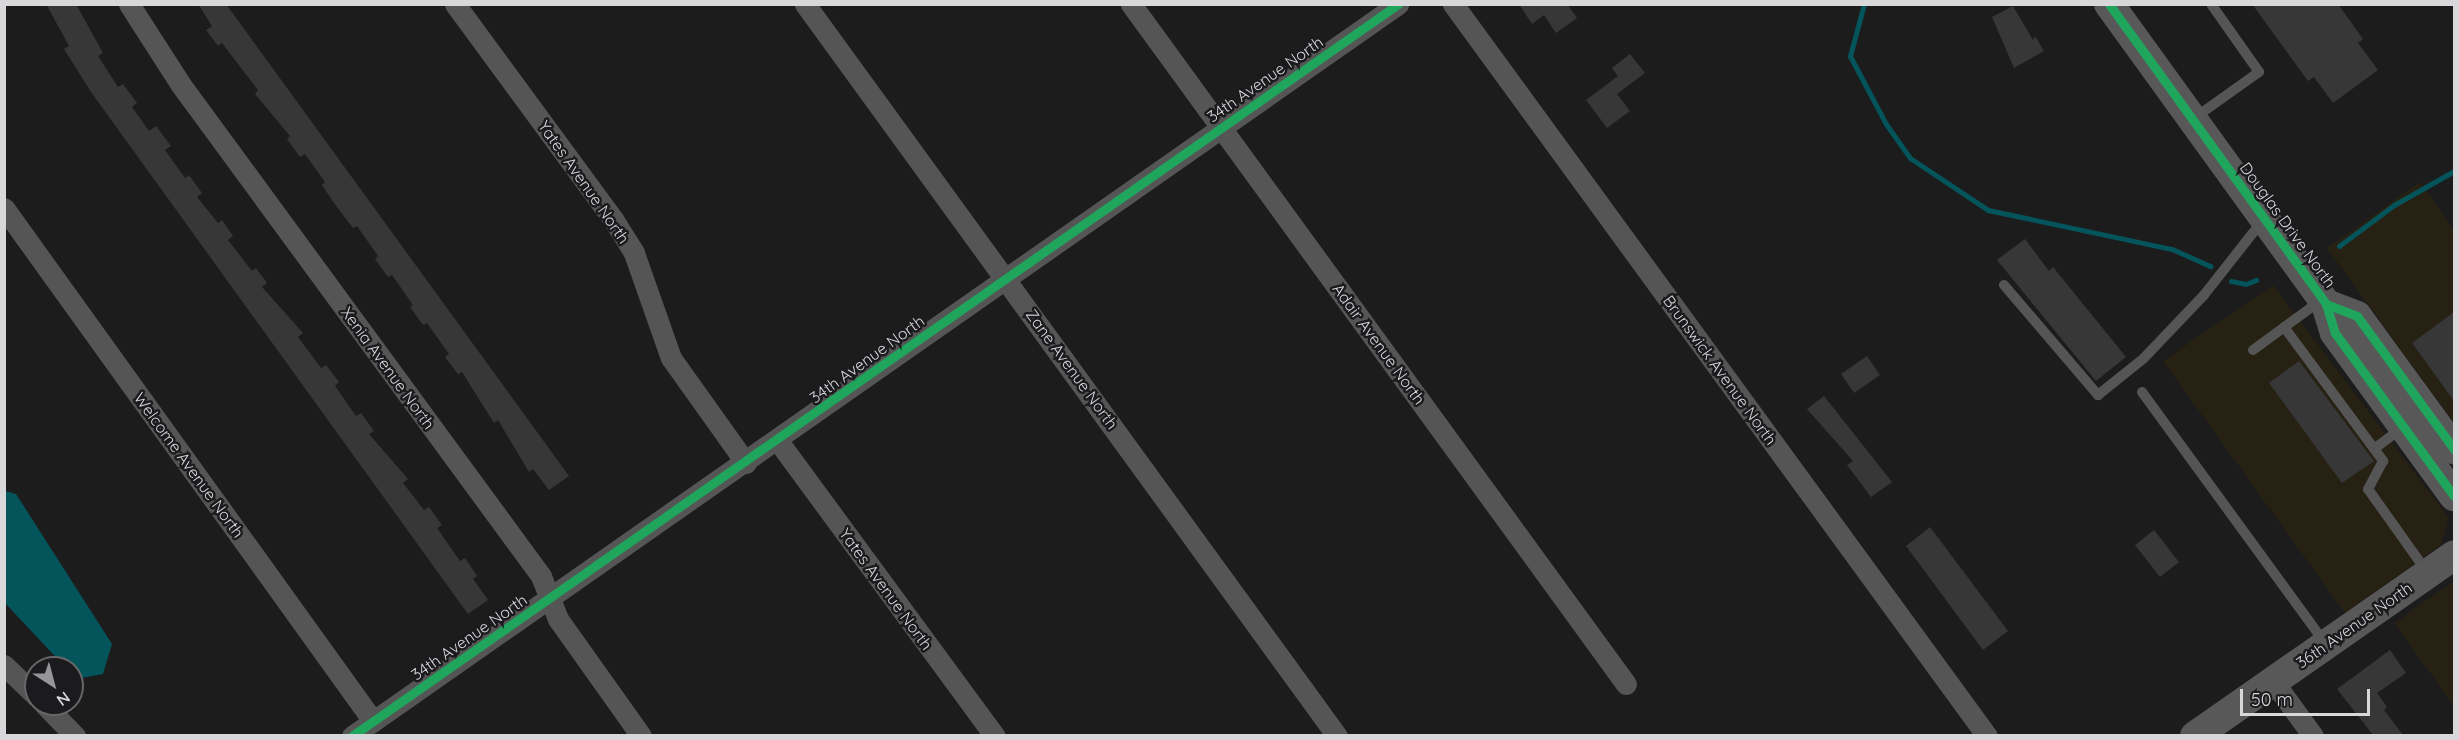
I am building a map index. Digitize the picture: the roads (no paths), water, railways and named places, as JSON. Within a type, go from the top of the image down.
[{"type":"street","name":"Xenia Avenue North","points":[[129,4],[181,85],[541,576],[558,619],[641,735]]},
{"type":"street","name":"Yates Avenue North","points":[[455,4],[613,219],[634,253],[671,358],[746,463]]},
{"type":"street","name":"Zane Avenue North","points":[[805,4],[1337,735]]},
{"type":"street","name":"Adair Avenue North","points":[[1131,4],[1626,684]]},
{"type":"street","name":"34th Avenue North","points":[[352,735],[778,441],[1006,278],[1398,4]]},
{"type":"street","name":"Brunswick Avenue North","points":[[1453,4],[1987,735]]},
{"type":"street","name":"Douglas Drive North","points":[[2109,4],[2324,301],[2335,333],[2454,496]]},
{"type":"street","name":"Welcome Avenue North","points":[[4,208],[373,721]]},
{"type":"street","points":[[2324,301],[2357,316],[2454,449]]},
{"type":"street","name":"Yates Avenue North","points":[[778,441],[995,735]]},
{"type":"street","name":"36th Avenue North","points":[[2195,735],[2454,555]]},
{"type":"street","points":[[4,665],[24,684]]},
{"type":"street","points":[[2273,681],[2313,735]]},
{"type":"street","points":[[56,716],[75,735]]},
{"type":"lane","points":[[2193,119],[2259,72],[2211,4]]},
{"type":"lane","points":[[2004,285],[2098,395],[2144,358],[2204,295],[2265,217]]},
{"type":"lane","points":[[2253,350],[2324,301]]},
{"type":"lane","points":[[2284,327],[2383,461],[2368,489],[2428,573]]},
{"type":"lane","points":[[2142,392],[2327,644]]},
{"type":"lane","points":[[2374,448],[2404,427]]},
{"type":"water","points":[[5,491],[16,494],[112,644],[103,674],[84,678],[84,656],[55,656],[5,603]]},
{"type":"waterway","points":[[1864,4],[1850,56],[1886,124],[1910,158],[1988,210],[2172,249],[2210,266]]},
{"type":"waterway","points":[[2339,246],[2394,205],[2454,171]]},
{"type":"waterway","points":[[2231,281],[2246,284],[2256,280]]}]
